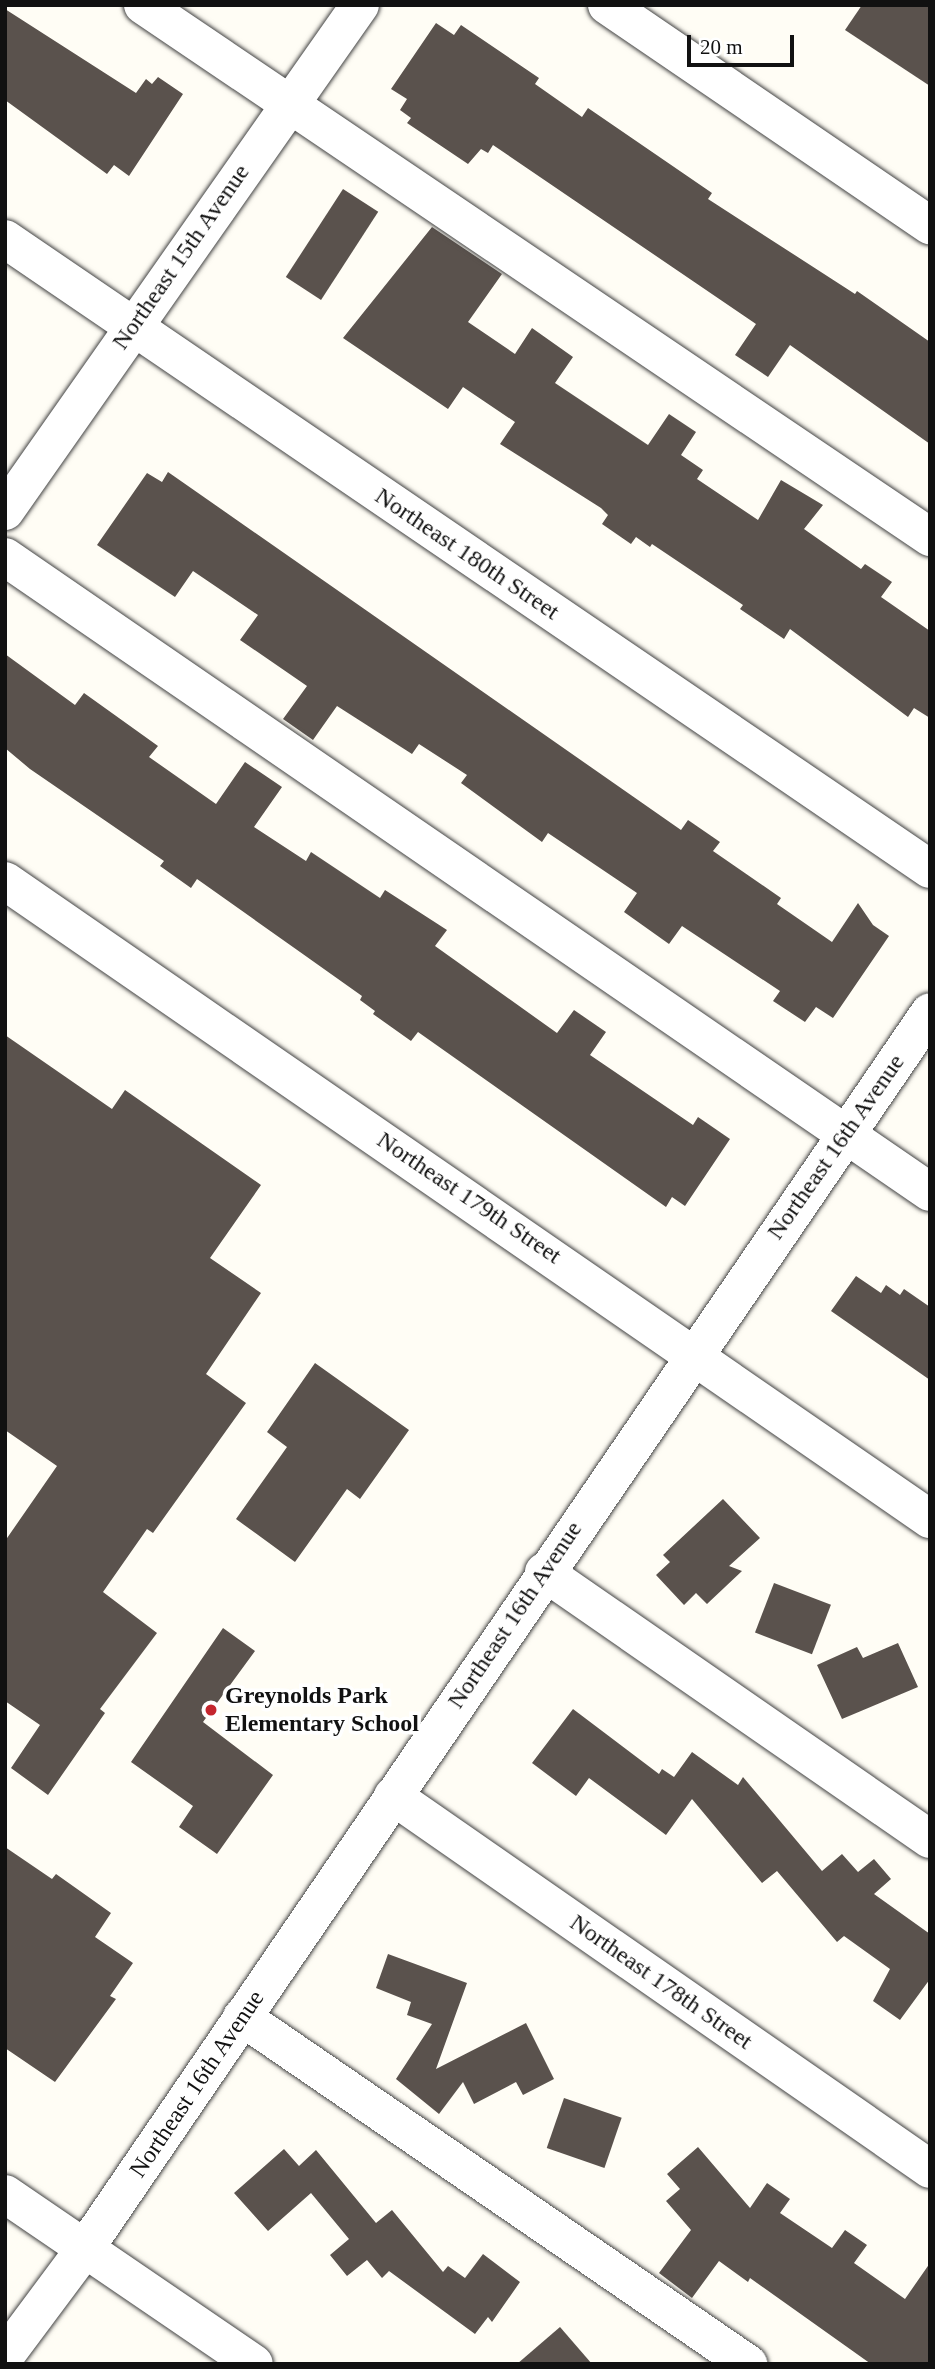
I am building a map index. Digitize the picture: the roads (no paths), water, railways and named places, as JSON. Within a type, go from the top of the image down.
[{"type":"street","points":[[143,5],[930,537]]},
{"type":"street","name":"Northeast 15th Avenue","points":[[5,510],[131,326],[360,5]]},
{"type":"street","points":[[607,5],[930,225]]},
{"type":"street","name":"Northeast 180th Street","points":[[5,239],[930,869]]},
{"type":"street","points":[[5,557],[930,1192]]},
{"type":"street","name":"Northeast 179th Street","points":[[5,881],[693,1352],[930,1519]]},
{"type":"street","name":"Northeast 16th Avenue","points":[[5,2356],[84,2250],[693,1352],[930,1012]]},
{"type":"street","points":[[544,1572],[930,1839]]},
{"type":"street","name":"Northeast 178th Street","points":[[393,1796],[930,2169]]},
{"type":"street","points":[[242,2017],[748,2364]]},
{"type":"street","points":[[5,2194],[254,2364]]},
{"type":"place","name":"Greynolds Park Elementary School","points":[[211,1710]]}]
